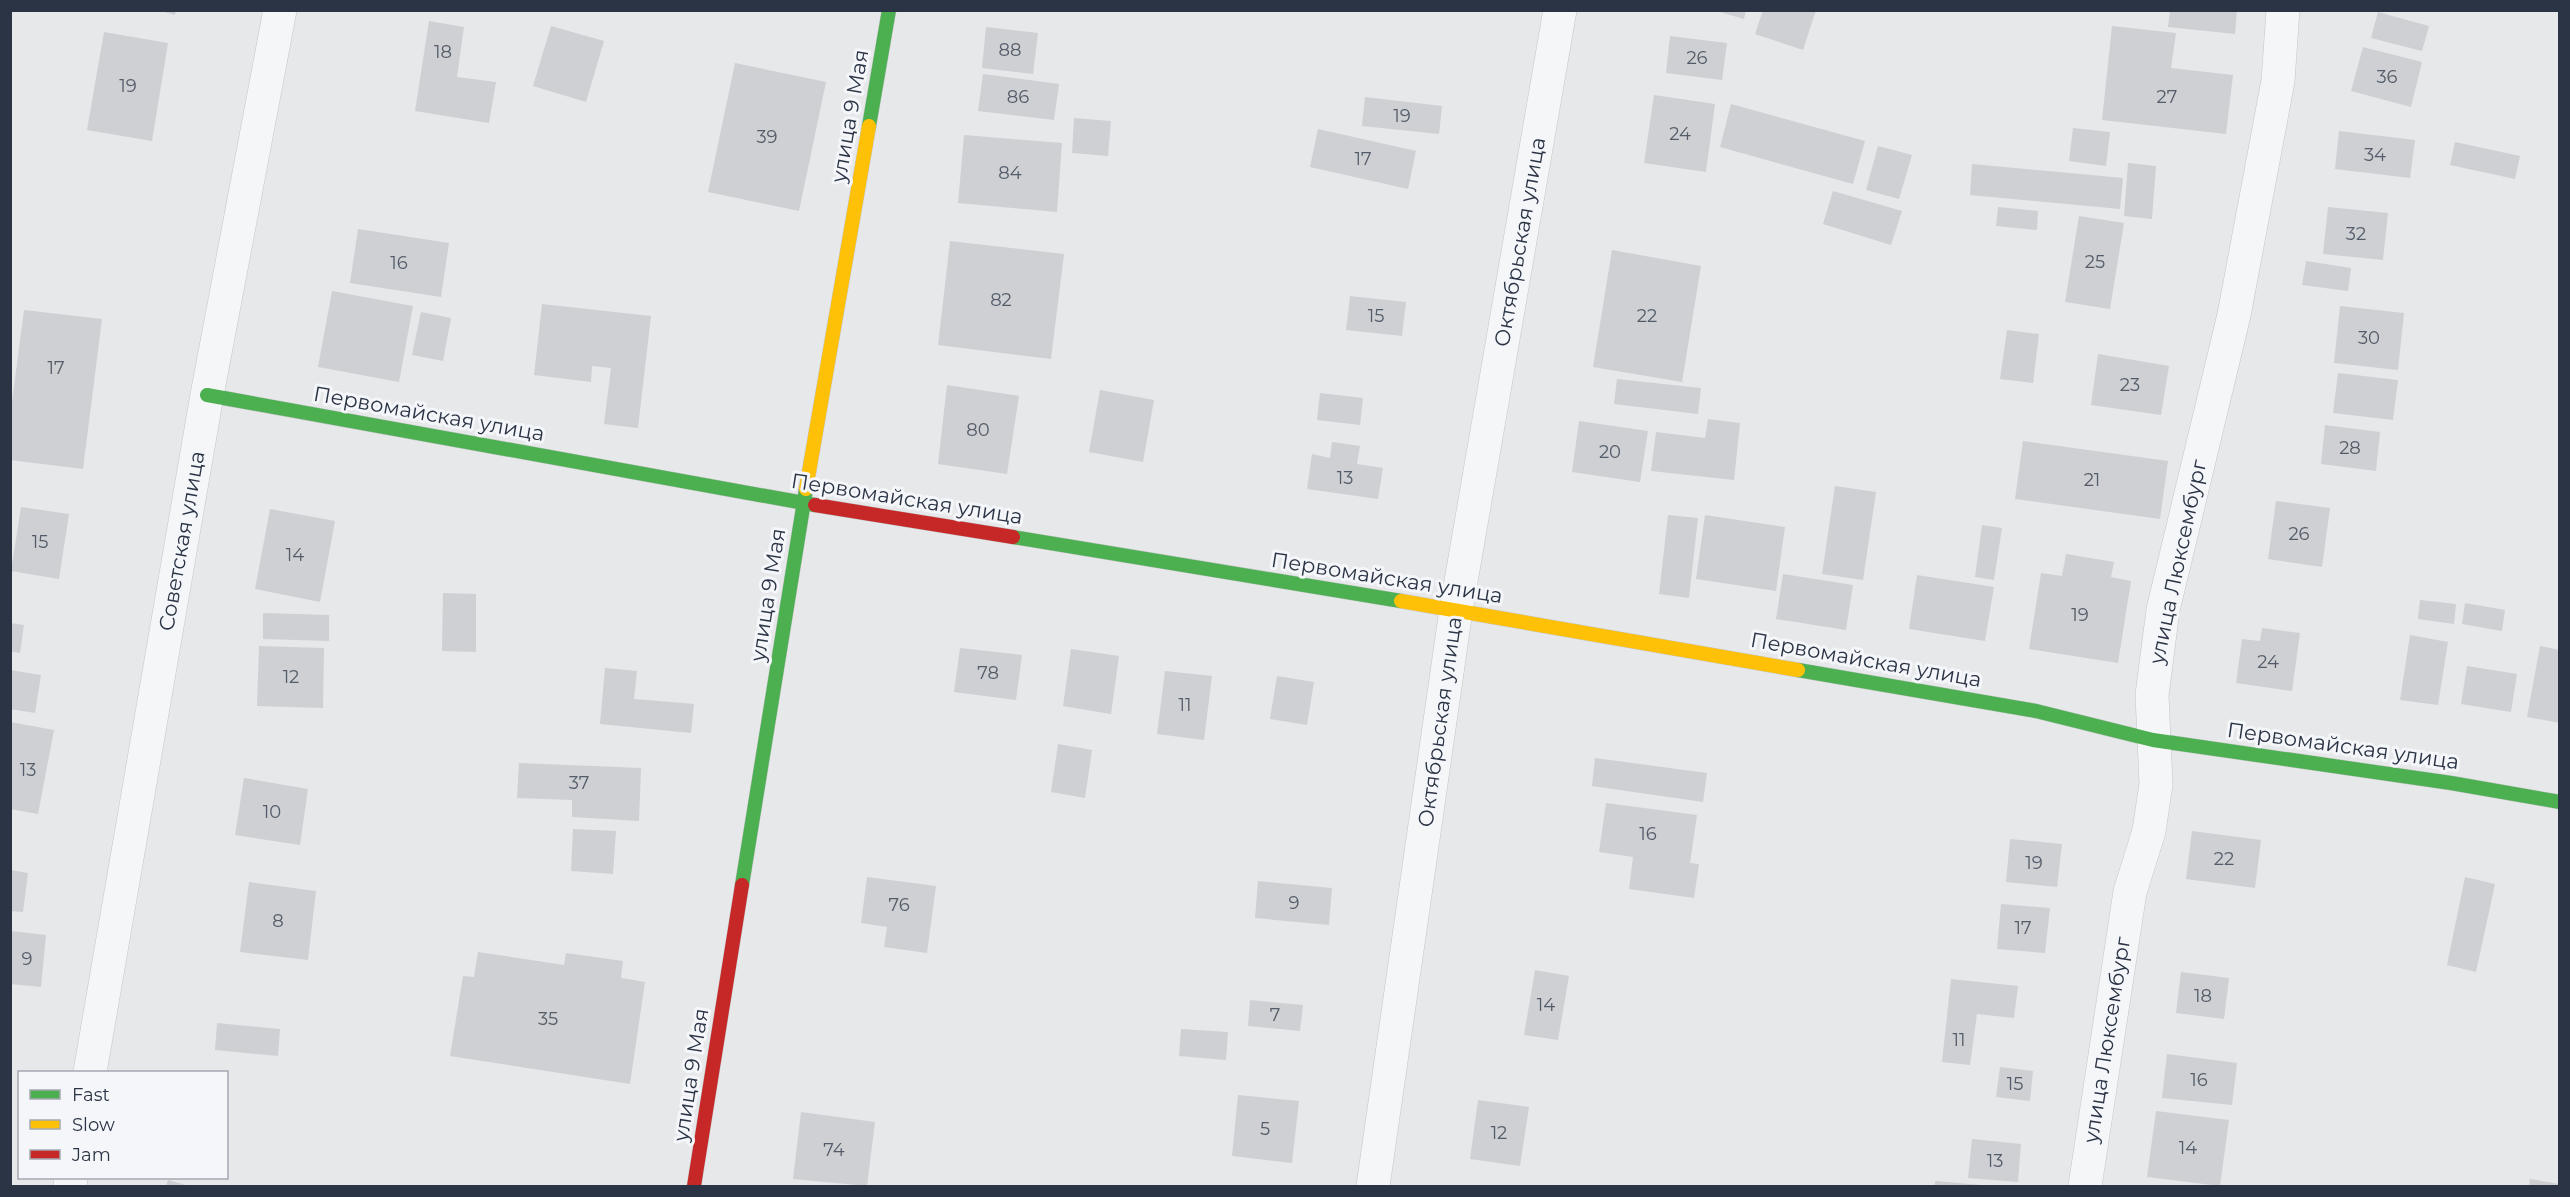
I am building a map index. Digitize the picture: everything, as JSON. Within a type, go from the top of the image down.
[{"type":"street","name":"Советская улица","points":[[90,1071],[207,395],[280,10]]},
{"type":"street","name":"улица 9 Мая","points":[[694,1186],[804,503],[888,10]]},
{"type":"street","name":"Октябрьская улица","points":[[1373,1186],[1456,610],[1560,10]]},
{"type":"street","name":"улица Люксембург","points":[[2085,1186],[2130,892],[2149,831],[2156,784],[2152,696],[2163,610],[2234,315],[2278,81],[2283,10]]},
{"type":"street","name":"Первомайская улица","points":[[207,395],[804,503],[1456,610],[2036,711],[2153,740],[2451,783],[2559,802]]},
{"type":"building","points":[[158,10],[176,10],[175,15]]},
{"type":"building","points":[[1713,10],[1746,10],[1744,19]]},
{"type":"building","points":[[1763,10],[1816,10],[1803,50],[1755,34]]},
{"type":"building","points":[[2170,10],[2237,10],[2235,34],[2168,27]]},
{"type":"building","points":[[2378,12],[2429,26],[2422,51],[2371,38]]},
{"type":"building","points":[[429,21],[464,27],[457,77],[496,82],[489,123],[415,111]]},
{"type":"building","points":[[551,26],[604,41],[586,102],[533,86]]},
{"type":"building","points":[[2112,26],[2176,33],[2171,68],[2233,75],[2226,134],[2102,120]]},
{"type":"building","points":[[986,27],[1038,33],[1033,74],[982,68]]},
{"type":"building","points":[[104,32],[168,43],[152,141],[87,130]]},
{"type":"building","points":[[1670,36],[1727,43],[1722,80],[1666,73]]},
{"type":"building","points":[[2363,47],[2422,62],[2411,107],[2351,91]]},
{"type":"building","points":[[735,63],[826,82],[799,211],[708,192]]},
{"type":"building","points":[[983,74],[1059,84],[1054,120],[978,111]]},
{"type":"building","points":[[1654,95],[1715,104],[1706,172],[1644,163]]},
{"type":"building","points":[[1365,97],[1442,106],[1439,134],[1362,126]]},
{"type":"building","points":[[1731,104],[1865,141],[1853,184],[1720,147]]},
{"type":"building","points":[[1074,118],[1111,121],[1108,156],[1072,153]]},
{"type":"building","points":[[2073,128],[2110,132],[2106,166],[2069,161]]},
{"type":"building","points":[[1318,129],[1416,151],[1408,189],[1310,167]]},
{"type":"building","points":[[2339,131],[2415,140],[2410,178],[2335,169]]},
{"type":"building","points":[[964,135],[1062,143],[1057,212],[958,203]]},
{"type":"building","points":[[2455,142],[2520,156],[2515,179],[2450,165]]},
{"type":"building","points":[[1878,146],[1912,155],[1899,199],[1866,190]]},
{"type":"building","points":[[2128,163],[2156,166],[2152,219],[2124,216]]},
{"type":"building","points":[[1972,164],[2123,178],[2120,209],[1970,195]]},
{"type":"building","points":[[1833,191],[1902,211],[1891,245],[1823,224]]},
{"type":"building","points":[[1998,207],[2038,211],[2037,230],[1996,226]]},
{"type":"building","points":[[2328,207],[2388,213],[2383,260],[2323,254]]},
{"type":"building","points":[[2079,216],[2124,223],[2110,309],[2065,302]]},
{"type":"building","points":[[358,229],[449,243],[441,297],[350,283]]},
{"type":"building","points":[[950,241],[1064,254],[1051,359],[938,345]]},
{"type":"building","points":[[1612,250],[1701,266],[1682,382],[1593,367]]},
{"type":"building","points":[[2306,261],[2351,268],[2348,291],[2302,285]]},
{"type":"building","points":[[332,291],[413,306],[399,382],[318,367]]},
{"type":"building","points":[[1350,296],[1406,302],[1402,336],[1346,330]]},
{"type":"building","points":[[542,304],[651,316],[638,428],[604,424],[611,368],[592,366],[591,382],[534,375]]},
{"type":"building","points":[[2340,306],[2404,313],[2398,370],[2334,363]]},
{"type":"building","points":[[24,310],[102,319],[83,469],[10,460],[10,417]]},
{"type":"building","points":[[421,312],[451,318],[443,361],[412,355]]},
{"type":"building","points":[[2007,330],[2039,334],[2033,383],[2000,379]]},
{"type":"building","points":[[2098,354],[2169,366],[2161,415],[2091,405]]},
{"type":"building","points":[[2338,373],[2398,380],[2393,420],[2333,413]]},
{"type":"building","points":[[1617,379],[1701,388],[1698,414],[1614,404]]},
{"type":"building","points":[[947,385],[1019,396],[1007,474],[938,464]]},
{"type":"building","points":[[1100,390],[1154,400],[1143,462],[1089,452]]},
{"type":"building","points":[[1320,393],[1363,398],[1360,425],[1317,420]]},
{"type":"building","points":[[1708,419],[1740,423],[1734,480],[1651,471],[1656,432],[1705,438]]},
{"type":"building","points":[[1579,421],[1648,431],[1640,482],[1572,472]]},
{"type":"building","points":[[2325,425],[2380,432],[2376,471],[2321,464]]},
{"type":"building","points":[[2023,441],[2168,461],[2160,519],[2015,499]]},
{"type":"building","points":[[1332,442],[1360,446],[1357,464],[1383,468],[1378,499],[1307,489],[1312,454],[1330,458]]},
{"type":"building","points":[[1835,486],[1876,492],[1863,580],[1822,574]]},
{"type":"building","points":[[2276,501],[2330,508],[2322,567],[2268,559]]},
{"type":"building","points":[[21,507],[69,514],[59,579],[11,571]]},
{"type":"building","points":[[270,509],[335,521],[320,602],[255,589]]},
{"type":"building","points":[[1668,515],[1698,518],[1689,598],[1659,594]]},
{"type":"building","points":[[1705,515],[1785,527],[1776,591],[1696,579]]},
{"type":"building","points":[[1982,525],[2002,528],[1994,580],[1975,577]]},
{"type":"building","points":[[2066,554],[2114,562],[2111,577],[2131,581],[2118,663],[2029,649],[2041,573],[2062,576]]},
{"type":"building","points":[[1783,574],[1853,585],[1846,630],[1776,619]]},
{"type":"building","points":[[1917,575],[1994,587],[1985,641],[1909,629]]},
{"type":"building","points":[[443,593],[476,594],[476,652],[442,651]]},
{"type":"building","points":[[2420,600],[2456,604],[2454,624],[2418,619]]},
{"type":"building","points":[[2465,603],[2505,610],[2502,631],[2462,624]]},
{"type":"building","points":[[263,613],[329,615],[329,641],[263,639]]},
{"type":"building","points":[[10,623],[24,625],[20,653],[10,651]]},
{"type":"building","points":[[2262,628],[2300,633],[2292,691],[2236,683],[2242,639],[2260,641]]},
{"type":"building","points":[[2410,635],[2448,642],[2438,705],[2400,700]]},
{"type":"building","points":[[259,646],[324,648],[323,708],[257,706]]},
{"type":"building","points":[[2540,646],[2560,650],[2560,723],[2527,717]]},
{"type":"building","points":[[960,648],[1022,655],[1016,700],[954,692]]},
{"type":"building","points":[[1071,649],[1119,656],[1111,714],[1063,706]]},
{"type":"building","points":[[2467,666],[2517,674],[2511,712],[2461,704]]},
{"type":"building","points":[[605,668],[637,671],[634,699],[694,704],[691,733],[600,724]]},
{"type":"building","points":[[10,670],[41,675],[35,713],[10,709]]},
{"type":"building","points":[[1165,671],[1212,676],[1204,740],[1157,734]]},
{"type":"building","points":[[1277,676],[1314,682],[1307,725],[1270,719]]},
{"type":"building","points":[[10,722],[54,730],[38,814],[10,809]]},
{"type":"building","points":[[1058,744],[1092,750],[1085,798],[1051,792]]},
{"type":"building","points":[[1595,758],[1707,773],[1703,802],[1592,786]]},
{"type":"building","points":[[519,763],[641,768],[639,821],[572,817],[572,800],[517,798]]},
{"type":"building","points":[[244,778],[308,789],[300,845],[235,835]]},
{"type":"building","points":[[1606,803],[1697,815],[1690,863],[1699,864],[1694,898],[1629,889],[1633,857],[1599,852]]},
{"type":"building","points":[[573,829],[616,831],[613,874],[571,871]]},
{"type":"building","points":[[2192,831],[2261,840],[2255,888],[2186,879]]},
{"type":"building","points":[[2010,839],[2062,844],[2057,887],[2006,882]]},
{"type":"building","points":[[10,870],[28,873],[23,912],[10,911]]},
{"type":"building","points":[[867,877],[936,886],[927,953],[884,947],[887,927],[861,923]]},
{"type":"building","points":[[2465,877],[2495,884],[2476,972],[2447,965]]},
{"type":"building","points":[[1258,881],[1332,888],[1329,925],[1255,918]]},
{"type":"building","points":[[249,882],[316,891],[308,960],[240,952]]},
{"type":"building","points":[[2001,904],[2050,908],[2045,953],[1997,949]]},
{"type":"building","points":[[10,931],[46,935],[41,987],[10,984]]},
{"type":"building","points":[[478,952],[564,965],[566,953],[623,961],[621,978],[645,982],[630,1084],[450,1056],[463,976],[474,977]]},
{"type":"building","points":[[1535,970],[1569,976],[1558,1040],[1524,1035]]},
{"type":"building","points":[[2181,972],[2229,978],[2224,1019],[2176,1013]]},
{"type":"building","points":[[1951,979],[2018,986],[2014,1018],[1977,1014],[1970,1065],[1942,1062]]},
{"type":"building","points":[[1250,1000],[1303,1005],[1300,1031],[1248,1026]]},
{"type":"building","points":[[217,1023],[280,1029],[278,1056],[215,1050]]},
{"type":"building","points":[[1181,1029],[1228,1032],[1226,1060],[1179,1056]]},
{"type":"building","points":[[2167,1054],[2237,1063],[2232,1105],[2162,1098]]},
{"type":"building","points":[[2000,1067],[2033,1071],[2030,1101],[1996,1097]]},
{"type":"building","points":[[1238,1095],[1299,1101],[1292,1163],[1232,1156]]},
{"type":"building","points":[[1478,1100],[1529,1107],[1520,1166],[1470,1159]]},
{"type":"building","points":[[2156,1111],[2229,1120],[2220,1186],[2147,1177]]},
{"type":"building","points":[[801,1112],[875,1122],[867,1186],[793,1179]]},
{"type":"building","points":[[1972,1139],[2021,1144],[2018,1182],[1968,1178]]},
{"type":"building","points":[[2530,1179],[2560,1184],[2560,1186],[2529,1186]]},
{"type":"building","points":[[168,1180],[189,1186],[166,1186]]},
{"type":"building","points":[[1935,1181],[1982,1185],[1982,1186],[1935,1186]]},
{"type":"traffic: fast","points":[[869,126],[889,10]]},
{"type":"traffic: fast","points":[[207,395],[815,505]]},
{"type":"traffic: fast","points":[[742,885],[806,489]]},
{"type":"traffic: fast","points":[[1013,537],[1401,601]]},
{"type":"traffic: fast","points":[[1798,670],[2036,711],[2153,740],[2451,783],[2560,802]]},
{"type":"traffic: slow","points":[[806,489],[869,126]]},
{"type":"traffic: slow","points":[[1401,601],[1798,670]]},
{"type":"traffic: jam","points":[[815,505],[1013,537]]},
{"type":"traffic: jam","points":[[694,1186],[742,885]]}]
